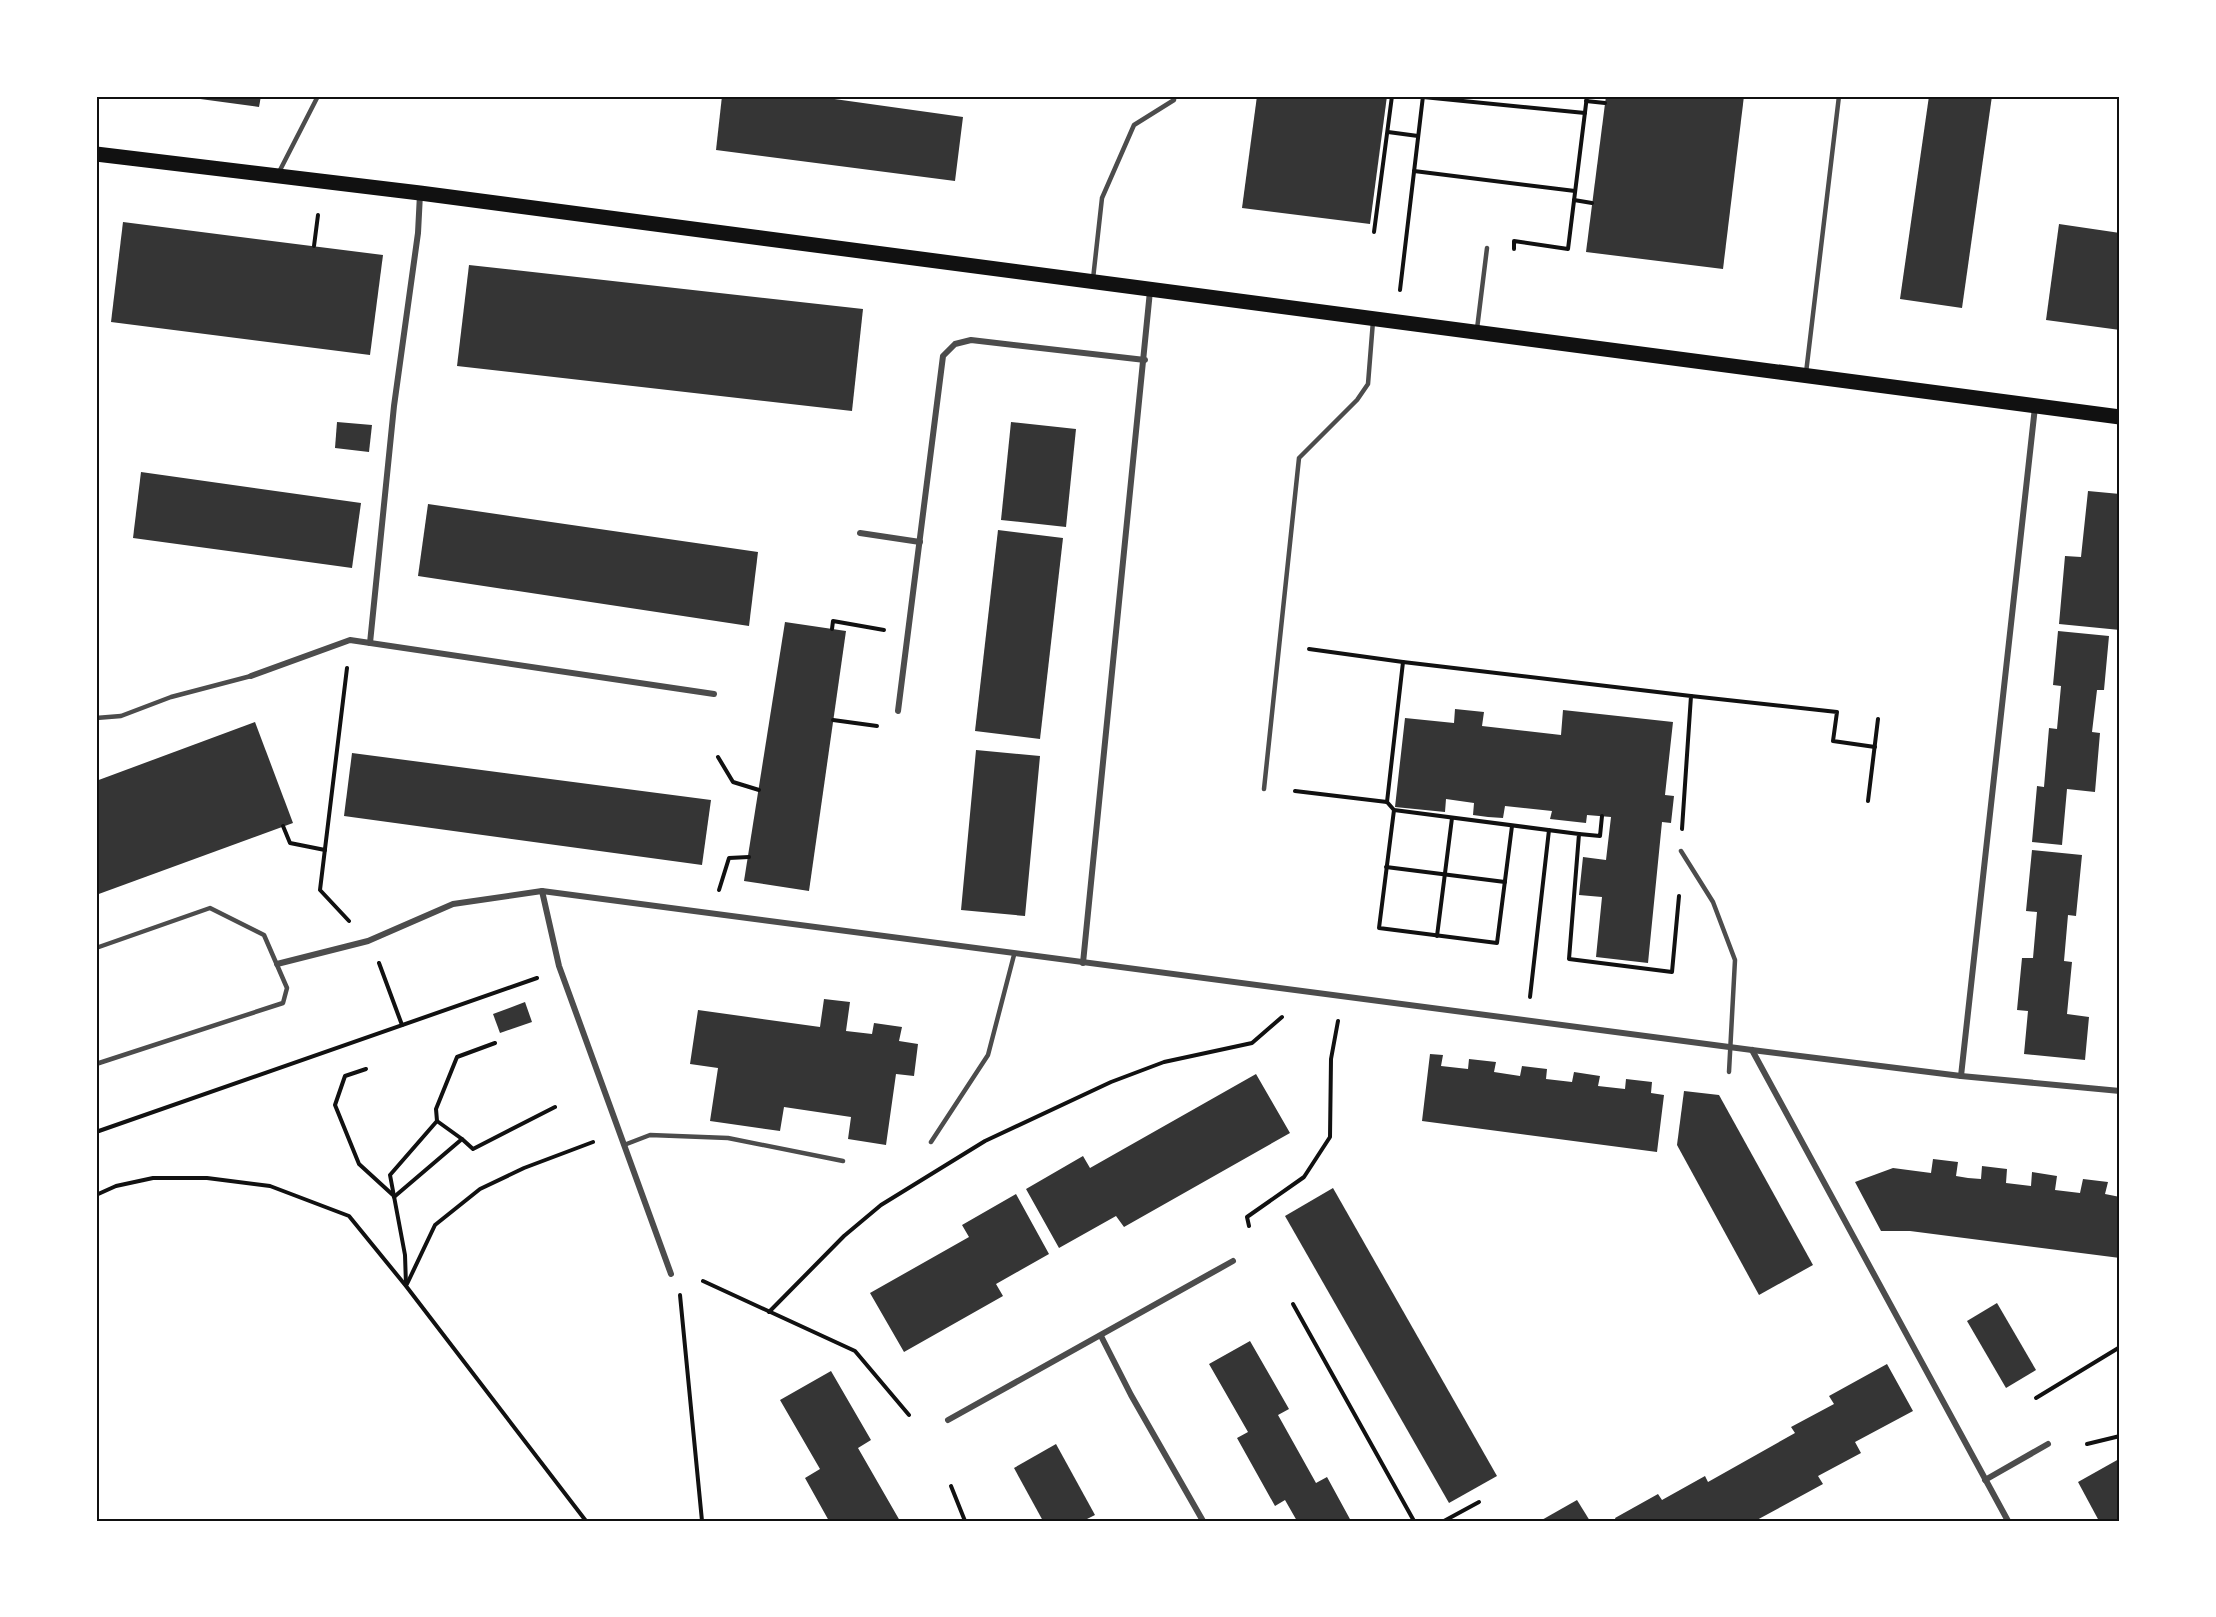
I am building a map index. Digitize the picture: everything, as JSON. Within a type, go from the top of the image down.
[{"type":"main road","points":[[96,154],[420,194],[2120,417]]},
{"type":"street","points":[[370,643],[394,406],[418,233],[420,194]]},
{"type":"street","points":[[1083,963],[1145,360],[1150,291]]},
{"type":"street","points":[[898,711],[943,356],[955,344],[970,340],[1145,360]]},
{"type":"street","points":[[1961,1076],[2035,407]]},
{"type":"street","points":[[860,533],[920,542]]},
{"type":"street","points":[[251,676],[350,640],[714,694]]},
{"type":"street","points":[[277,964],[368,941],[453,904],[542,891],[1014,955],[1752,1050],[1961,1076],[2120,1091]]},
{"type":"street","points":[[542,891],[559,966],[671,1274]]},
{"type":"street","points":[[1752,1050],[1868,1259],[2008,1521]]},
{"type":"street","points":[[948,1420],[1233,1261]]},
{"type":"street","points":[[1101,1336],[1131,1395],[1203,1521]]},
{"type":"street","points":[[1985,1480],[2048,1444]]},
{"type":"lane","points":[[276,176],[318,96]]},
{"type":"lane","points":[[1093,282],[1102,198],[1134,125],[1174,100],[1174,96]]},
{"type":"lane","points":[[1806,376],[1839,96]]},
{"type":"lane","points":[[1476,332],[1486,248]]},
{"type":"lane","points":[[1264,789],[1299,458],[1357,400],[1368,384],[1373,318]]},
{"type":"lane","points":[[96,718],[121,716],[171,697],[251,676]]},
{"type":"lane","points":[[1681,851],[1713,902],[1735,960],[1729,1072]]},
{"type":"lane","points":[[96,948],[210,908],[264,935],[288,988],[283,1003],[96,1064]]},
{"type":"lane","points":[[931,1142],[988,1055],[1014,955]]},
{"type":"lane","points":[[624,1145],[650,1135],[728,1138],[843,1161]]},
{"type":"path","points":[[1374,232],[1378,182],[1388,132],[1392,96]]},
{"type":"path","points":[[1400,290],[1423,96],[1585,113]]},
{"type":"path","points":[[1513,252],[1515,242],[1568,249],[1586,99],[1605,104]]},
{"type":"path","points":[[1388,132],[1418,136]]},
{"type":"path","points":[[1414,171],[1575,191]]},
{"type":"path","points":[[1574,200],[1592,203]]},
{"type":"path","points":[[314,246],[318,215]]},
{"type":"path","points":[[831,629],[833,621],[891,632]]},
{"type":"path","points":[[350,640],[321,890],[368,941],[381,966],[402,1025]]},
{"type":"path","points":[[1310,649],[1403,662],[1837,712],[1833,741],[1875,747]]},
{"type":"path","points":[[1387,802],[1403,662]]},
{"type":"path","points":[[1579,834],[1569,959],[1672,972],[1680,891],[1690,696]]},
{"type":"path","points":[[1868,801],[1878,719]]},
{"type":"path","points":[[833,720],[878,726]]},
{"type":"path","points":[[718,757],[733,782],[759,790]]},
{"type":"path","points":[[1295,791],[1387,802],[1394,810],[1600,836],[1602,816]]},
{"type":"path","points":[[1394,810],[1378,928],[1497,944],[1512,826]]},
{"type":"path","points":[[1437,936],[1452,818]]},
{"type":"path","points":[[283,826],[290,843],[325,850]]},
{"type":"path","points":[[1526,1020],[1549,830]]},
{"type":"path","points":[[718,891],[729,858],[748,857]]},
{"type":"path","points":[[1386,867],[1505,882]]},
{"type":"path","points":[[96,1132],[525,982],[559,966]]},
{"type":"path","points":[[1249,1226],[1247,1217],[1304,1177],[1330,1137],[1331,1059],[1341,996]]},
{"type":"path","points":[[769,1312],[844,1236],[881,1205],[985,1141],[1111,1082],[1164,1062],[1252,1043],[1282,1017]]},
{"type":"path","points":[[406,1286],[405,1255],[390,1175],[437,1121],[436,1109],[457,1057],[495,1043]]},
{"type":"path","points":[[366,1069],[345,1076],[335,1105],[359,1164],[394,1197]]},
{"type":"path","points":[[437,1121],[473,1149],[555,1107]]},
{"type":"path","points":[[394,1197],[462,1140]]},
{"type":"path","points":[[406,1286],[435,1225],[480,1189],[524,1168],[593,1142]]},
{"type":"path","points":[[96,1195],[116,1186],[153,1178],[207,1178],[270,1186],[349,1216],[406,1286],[586,1521]]},
{"type":"path","points":[[703,1281],[855,1351],[909,1414]]},
{"type":"path","points":[[678,1290],[702,1521]]},
{"type":"path","points":[[1293,1304],[1414,1521]]},
{"type":"path","points":[[2036,1398],[2120,1347]]},
{"type":"path","points":[[2087,1444],[2120,1436]]},
{"type":"path","points":[[951,1486],[965,1521]]},
{"type":"path","points":[[1444,1521],[1479,1502]]},
{"type":"building","points":[[178,96],[261,96],[259,107]]},
{"type":"building","points":[[722,96],[813,96],[963,117],[955,181],[716,150]]},
{"type":"building","points":[[1257,96],[1387,96],[1370,224],[1242,208]]},
{"type":"building","points":[[1606,96],[1744,96],[1723,269],[1586,252]]},
{"type":"building","points":[[1929,96],[1992,96],[1962,308],[1900,299]]},
{"type":"building","points":[[123,222],[383,255],[370,355],[111,322]]},
{"type":"building","points":[[2059,224],[2120,233],[2120,330],[2046,320]]},
{"type":"building","points":[[469,265],[863,309],[852,411],[457,366]]},
{"type":"building","points":[[337,422],[372,425],[369,452],[335,448]]},
{"type":"building","points":[[1011,422],[1076,429],[1066,527],[1001,520]]},
{"type":"building","points":[[141,472],[361,503],[352,568],[133,538]]},
{"type":"building","points":[[2088,491],[2120,494],[2120,630],[2059,624],[2065,556],[2081,557]]},
{"type":"building","points":[[428,504],[758,552],[749,626],[418,576]]},
{"type":"building","points":[[998,530],[1063,538],[1040,739],[975,731]]},
{"type":"building","points":[[785,622],[846,631],[809,891],[744,881]]},
{"type":"building","points":[[2058,631],[2109,636],[2104,690],[2097,690],[2092,732],[2100,733],[2095,792],[2067,789],[2062,845],[2032,842],[2037,786],[2044,787],[2049,728],[2057,729],[2061,686],[2053,685]]},
{"type":"building","points":[[1455,709],[1484,712],[1482,726],[1561,735],[1563,710],[1673,722],[1665,795],[1674,796],[1671,823],[1662,822],[1648,963],[1596,957],[1602,897],[1579,895],[1583,857],[1606,860],[1611,817],[1587,815],[1586,823],[1550,819],[1552,811],[1505,806],[1503,818],[1488,817],[1473,815],[1474,803],[1446,799],[1445,812],[1395,807],[1405,718],[1454,723]]},
{"type":"building","points":[[255,722],[293,823],[96,895],[96,781]]},
{"type":"building","points":[[976,750],[1040,756],[1025,916],[961,910]]},
{"type":"building","points":[[352,753],[711,800],[702,865],[344,816]]},
{"type":"building","points":[[2032,850],[2082,855],[2076,916],[2068,915],[2064,961],[2072,962],[2067,1014],[2089,1017],[2085,1060],[2024,1054],[2028,1011],[2017,1010],[2022,958],[2033,958],[2037,912],[2026,911]]},
{"type":"building","points":[[824,999],[850,1002],[846,1031],[872,1034],[874,1023],[902,1027],[899,1041],[918,1044],[914,1076],[896,1074],[886,1145],[848,1139],[851,1117],[784,1107],[780,1131],[710,1121],[718,1068],[690,1064],[698,1010],[820,1027]]},
{"type":"building","points":[[525,1002],[532,1022],[500,1033],[493,1014]]},
{"type":"building","points":[[1430,1054],[1443,1055],[1441,1066],[1468,1069],[1469,1059],[1496,1062],[1494,1072],[1520,1076],[1522,1066],[1547,1069],[1546,1079],[1572,1082],[1574,1072],[1600,1076],[1598,1086],[1625,1089],[1626,1079],[1652,1082],[1651,1093],[1664,1095],[1657,1152],[1422,1121]]},
{"type":"building","points":[[1256,1074],[1290,1133],[1124,1227],[1116,1216],[1059,1248],[1026,1189],[1083,1156],[1090,1168]]},
{"type":"building","points":[[1684,1091],[1719,1095],[1813,1265],[1759,1295],[1677,1145]]},
{"type":"building","points":[[1933,1159],[1958,1162],[1956,1176],[1968,1178],[1981,1179],[1982,1166],[2007,1169],[2006,1183],[2031,1186],[2032,1172],[2057,1176],[2055,1190],[2080,1193],[2083,1179],[2108,1182],[2105,1194],[2120,1197],[2120,1258],[1910,1231],[1881,1231],[1855,1182],[1893,1168],[1931,1173]]},
{"type":"building","points":[[1333,1188],[1497,1476],[1449,1503],[1285,1216]]},
{"type":"building","points":[[1016,1194],[1049,1254],[996,1284],[1003,1296],[904,1352],[870,1293],[969,1237],[962,1225]]},
{"type":"building","points":[[1997,1303],[2036,1370],[2006,1388],[1967,1321]]},
{"type":"building","points":[[1250,1341],[1289,1409],[1278,1415],[1316,1483],[1327,1477],[1351,1521],[1297,1521],[1285,1500],[1275,1506],[1237,1438],[1248,1432],[1209,1364]]},
{"type":"building","points":[[1887,1364],[1913,1411],[1855,1442],[1861,1453],[1818,1476],[1823,1484],[1755,1521],[1616,1521],[1615,1518],[1658,1494],[1662,1500],[1705,1476],[1708,1482],[1795,1433],[1791,1427],[1834,1404],[1829,1396]]},
{"type":"building","points":[[831,1371],[871,1440],[858,1448],[900,1521],[829,1521],[805,1478],[820,1469],[780,1400]]},
{"type":"building","points":[[1056,1444],[1095,1515],[1083,1521],[1043,1521],[1014,1468]]},
{"type":"building","points":[[2119,1459],[2120,1521],[2099,1521],[2078,1482]]},
{"type":"building","points":[[1577,1500],[1590,1521],[1540,1521]]}]
